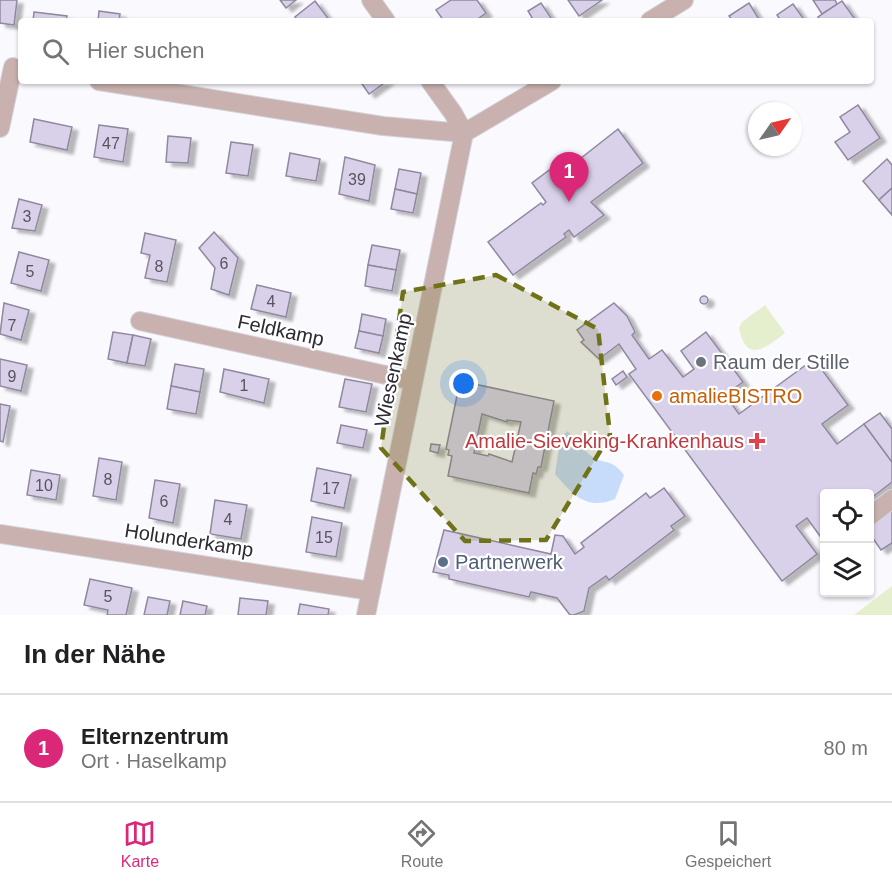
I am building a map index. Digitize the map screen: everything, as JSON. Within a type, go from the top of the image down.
[{"type":"street","points":[[371,0],[385,18]]},
{"type":"street","points":[[655,18],[684,0]]},
{"type":"street","points":[[0,128],[11,67]]},
{"type":"street","points":[[118,84],[383,126],[464,134],[547,84]]},
{"type":"street","points":[[432,84],[453,113],[464,134]]},
{"type":"street","name":"Wiesenkamp","points":[[366,615],[464,134]]},
{"type":"street","name":"Feldkamp","points":[[140,321],[413,381]]},
{"type":"street","points":[[874,513],[892,499]]},
{"type":"street","name":"Holunderkamp","points":[[0,534],[371,591]]},
{"type":"highlighted area","points":[[496,275],[598,329],[610,435],[546,540],[465,541],[381,448],[403,292]]},
{"type":"green space","points":[[765,305],[785,333],[764,347],[752,350],[742,339],[739,328],[742,322]]},
{"type":"green space","points":[[892,586],[892,615],[854,615]]},
{"type":"water","points":[[567,431],[591,456],[616,466],[624,475],[615,499],[596,503],[588,502],[575,494],[555,474],[560,441]]},
{"type":"building","points":[[0,0],[17,0],[14,25],[0,23]]},
{"type":"building","points":[[280,0],[296,0],[286,8]]},
{"type":"building","points":[[451,0],[477,0],[486,13],[479,18],[442,18],[436,10]]},
{"type":"building","points":[[568,0],[602,0],[579,16]]},
{"type":"building","points":[[813,0],[835,0],[837,4],[822,14]]},
{"type":"building","points":[[315,1],[328,18],[296,18]]},
{"type":"building","points":[[842,1],[854,18],[819,18]]},
{"type":"building","points":[[541,3],[551,18],[532,18],[528,11]]},
{"type":"building","points":[[749,3],[758,18],[731,18],[729,16]]},
{"type":"building","points":[[793,4],[803,18],[779,18],[777,15]]},
{"type":"building","points":[[99,11],[120,14],[119,18],[98,18]]},
{"type":"building","points":[[34,12],[67,16],[67,18],[33,18]]},
{"type":"building","points":[[362,84],[383,84],[369,94]]},
{"type":"building","points":[[858,105],[880,138],[848,160],[835,142],[850,132],[840,117]]},
{"type":"building","points":[[34,119],[72,127],[67,150],[30,142]]},
{"type":"building","points":[[99,125],[128,129],[123,162],[94,157]]},
{"type":"building","points":[[618,129],[643,163],[591,202],[604,215],[574,237],[569,230],[564,234],[566,237],[513,275],[488,242],[541,203],[543,205],[546,202],[532,183],[556,165],[562,173]]},
{"type":"building","points":[[168,136],[191,138],[188,163],[166,162]]},
{"type":"building","points":[[231,142],[253,145],[248,176],[226,173]]},
{"type":"building","points":[[290,153],[320,159],[316,181],[286,176]]},
{"type":"building","points":[[345,157],[375,165],[369,201],[339,194]]},
{"type":"building","points":[[887,159],[892,165],[892,188],[879,200],[863,181]]},
{"type":"building","points":[[399,169],[421,173],[417,194],[395,189]]},
{"type":"building","points":[[892,188],[892,215],[879,200]]},
{"type":"building","points":[[395,189],[417,194],[413,213],[391,209]]},
{"type":"building","points":[[19,199],[42,205],[35,231],[12,228]]},
{"type":"building","points":[[214,232],[238,258],[229,295],[211,289],[215,268],[199,248]]},
{"type":"building","points":[[145,233],[176,240],[167,282],[145,278],[150,255],[141,253]]},
{"type":"building","points":[[372,245],[400,250],[396,270],[368,265]]},
{"type":"building","points":[[19,252],[49,260],[41,291],[11,283]]},
{"type":"building","points":[[368,265],[396,270],[392,291],[365,286]]},
{"type":"building","points":[[257,285],[291,293],[286,317],[251,309]]},
{"type":"building","points":[[704,296],[708,300],[704,304],[700,300]]},
{"type":"building","points":[[4,303],[29,310],[21,340],[0,334]]},
{"type":"building","name":"Amalie-Sieveking-Krankenhaus","points":[[614,303],[627,316],[635,332],[632,335],[649,359],[662,350],[683,377],[694,369],[681,351],[706,332],[743,382],[725,395],[739,414],[814,359],[848,405],[822,424],[837,444],[864,424],[892,462],[892,482],[874,496],[874,489],[820,489],[820,536],[807,518],[796,526],[817,554],[782,581],[629,374],[636,369],[619,344],[599,359],[581,342],[584,340],[577,330]]},
{"type":"building","points":[[362,314],[386,319],[383,336],[359,331]]},
{"type":"building","points":[[359,331],[383,336],[379,353],[355,348]]},
{"type":"building","points":[[113,332],[133,335],[127,363],[108,359]]},
{"type":"building","points":[[133,335],[151,339],[145,366],[127,363]]},
{"type":"building","points":[[0,359],[27,365],[21,391],[0,386]]},
{"type":"building","points":[[175,364],[204,369],[200,392],[171,386]]},
{"type":"building","points":[[224,369],[269,379],[264,403],[220,392]]},
{"type":"building","points":[[623,371],[627,377],[616,385],[612,379]]},
{"type":"building","points":[[345,379],[372,384],[366,412],[339,407]]},
{"type":"building","points":[[460,381],[554,401],[541,467],[538,467],[536,474],[533,473],[529,493],[448,476],[452,456],[448,455],[449,450],[446,449]],"holes":[[[482,414],[507,422],[507,420],[521,422],[512,462],[489,454],[488,456],[474,453]]]},
{"type":"building","points":[[171,386],[200,392],[196,414],[167,409]]},
{"type":"building","points":[[0,404],[10,406],[3,442],[0,441]]},
{"type":"building","points":[[880,413],[892,429],[892,462],[864,424]]},
{"type":"building","points":[[341,425],[367,430],[363,448],[337,443]]},
{"type":"building","points":[[431,444],[440,445],[438,453],[430,451]]},
{"type":"building","points":[[99,458],[122,462],[116,500],[93,496]]},
{"type":"building","points":[[317,468],[351,475],[344,508],[311,501]]},
{"type":"building","points":[[31,470],[60,475],[56,500],[27,495]]},
{"type":"building","points":[[155,480],[180,484],[173,523],[149,518]]},
{"type":"building","points":[[664,488],[685,516],[671,526],[674,530],[609,580],[606,576],[589,588],[584,611],[574,615],[570,615],[557,598],[531,592],[529,597],[449,579],[449,575],[433,572],[444,530],[551,554],[555,535],[563,536],[575,554],[584,547],[581,543],[646,493],[650,498]]},
{"type":"building","points":[[215,500],[247,505],[241,539],[210,534]]},
{"type":"building","points":[[892,505],[892,543],[881,550],[874,540],[874,519]]},
{"type":"building","points":[[312,517],[342,523],[336,557],[306,552]]},
{"type":"building","points":[[90,579],[132,588],[126,615],[107,615],[108,610],[84,605]]},
{"type":"building","points":[[148,597],[170,601],[167,615],[144,615]]},
{"type":"building","points":[[240,598],[268,601],[266,615],[238,615]]},
{"type":"building","points":[[183,601],[207,606],[205,615],[180,615]]},
{"type":"building","points":[[300,604],[329,609],[328,615],[298,615]]},
{"type":"place","name":"Elternzentrum","points":[[569,202]]},
{"type":"place","name":"Raum der Stille","points":[[701,362]]},
{"type":"place","name":"amalieBISTRO","points":[[657,396]]},
{"type":"place","name":"Amalie-Sieveking-Krankenhaus","points":[[757,441]]},
{"type":"place","name":"Partnerwerk","points":[[443,562]]}]
